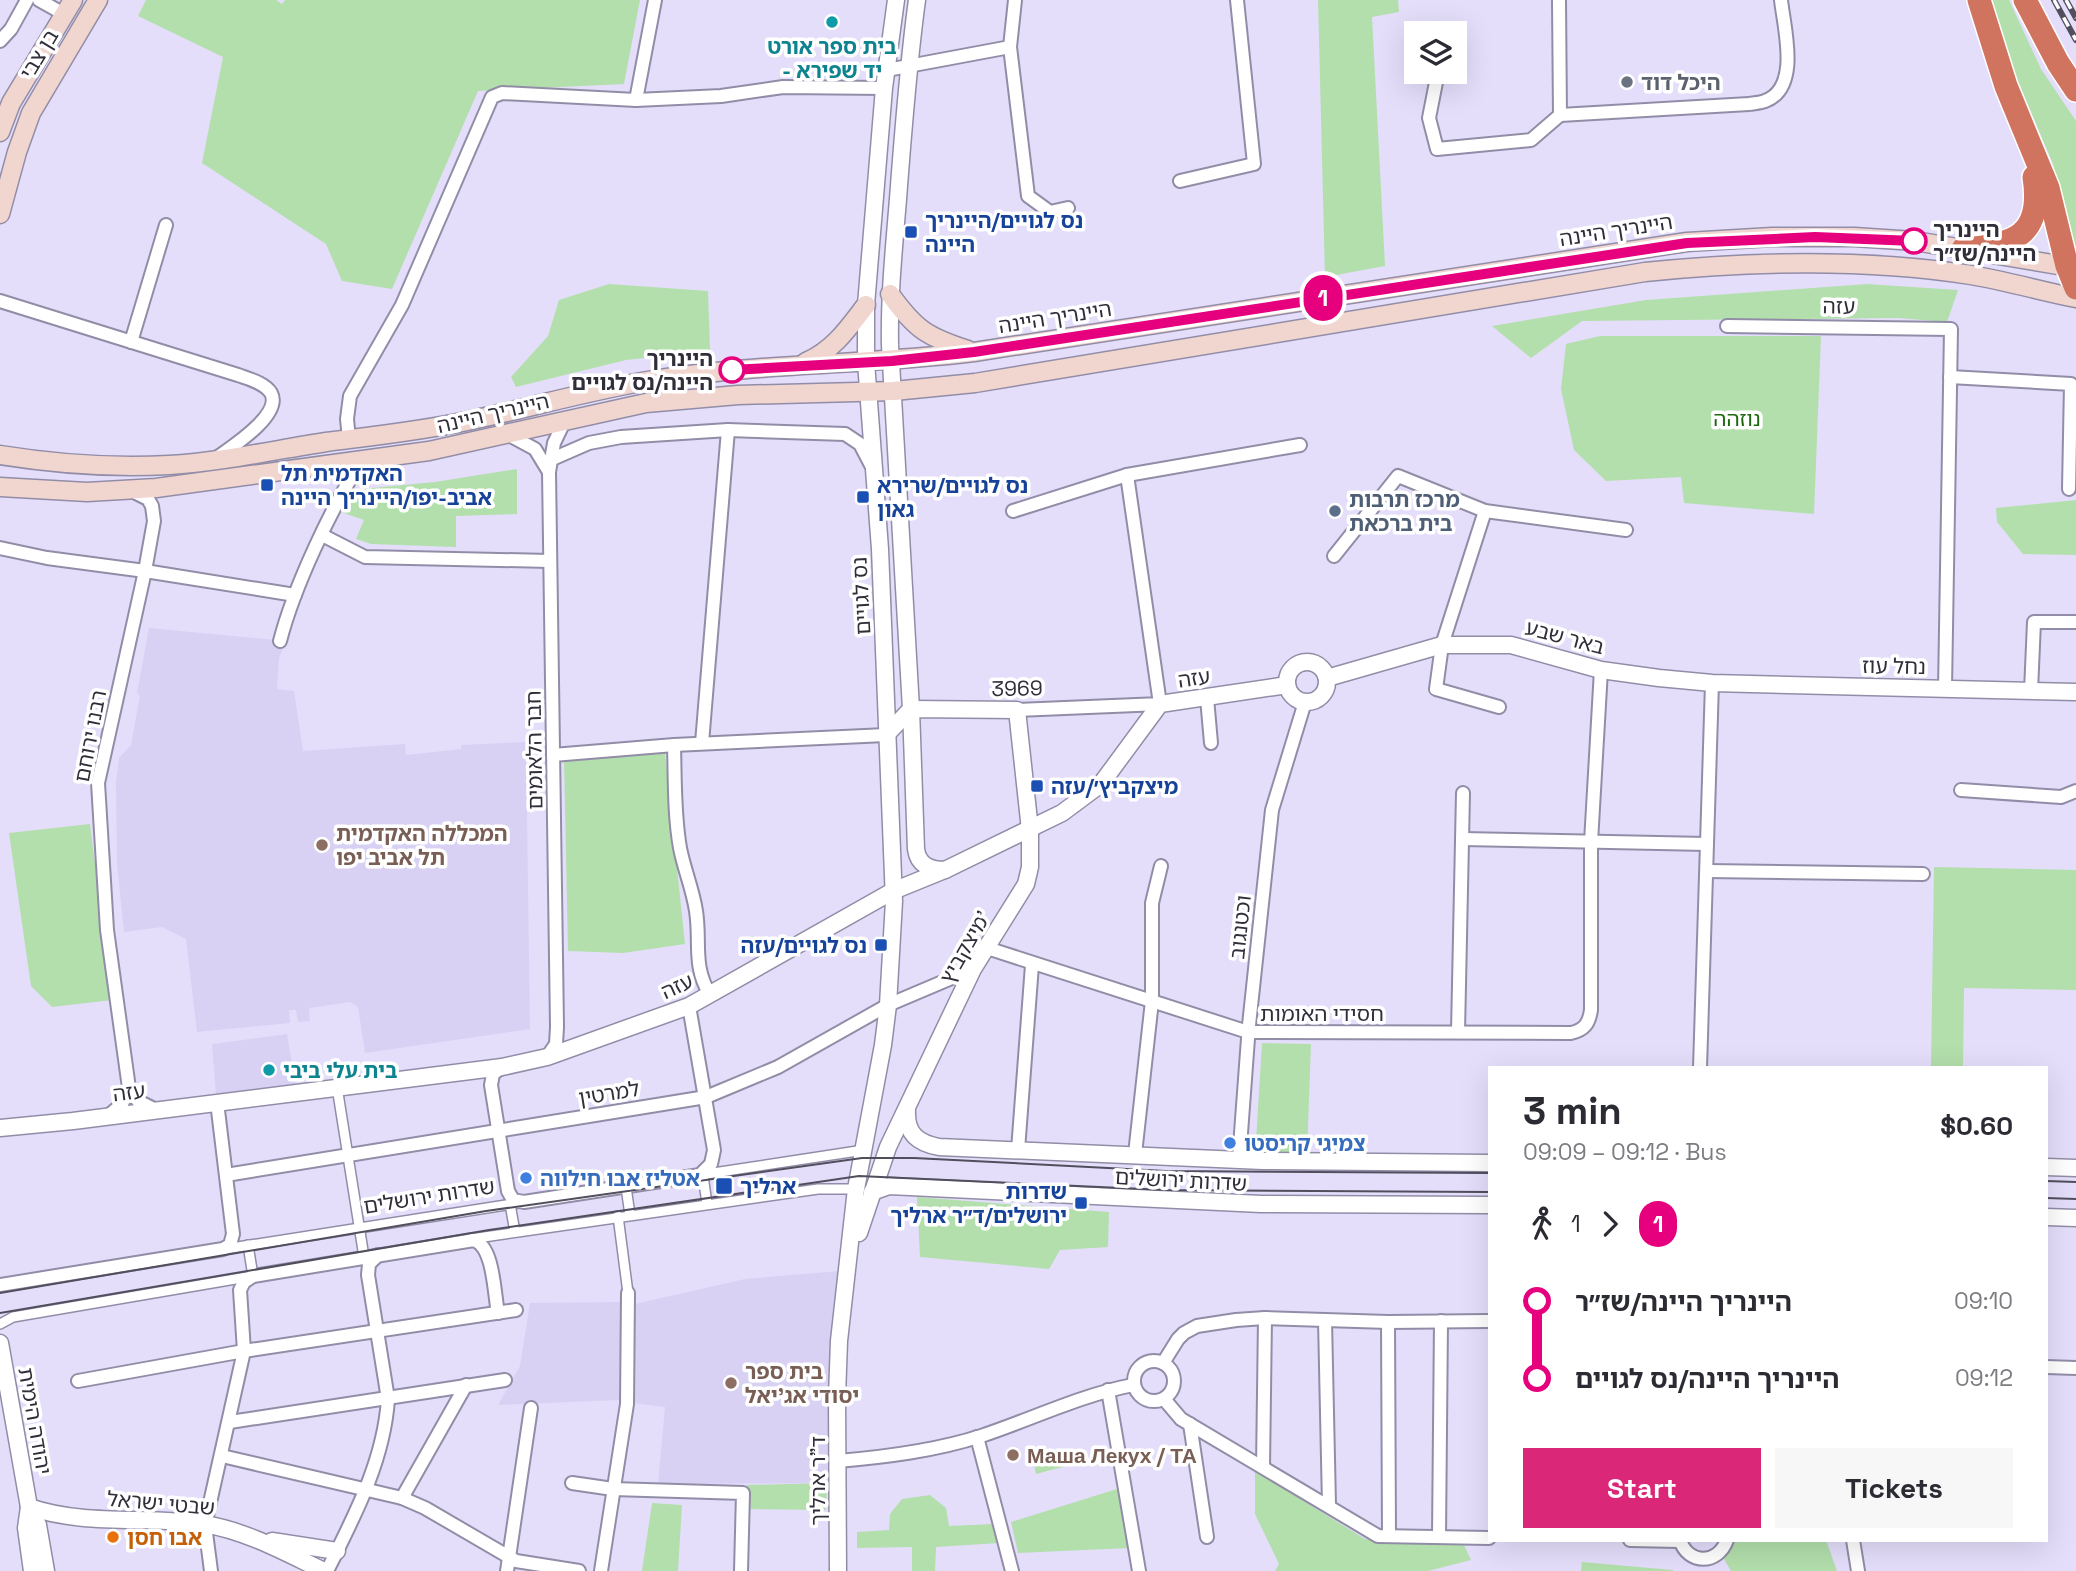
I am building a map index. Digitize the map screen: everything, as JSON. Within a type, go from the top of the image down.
[{"type":"highway","points":[[1979,0],[2006,86],[2048,188],[2076,288]]},
{"type":"highway","points":[[2025,0],[2058,63],[2076,90]]},
{"type":"highway","points":[[1963,249],[1992,247],[2006,242],[2030,225],[2037,206],[2023,130]]},
{"type":"main road","name":"בן צבי","points":[[0,214],[31,113],[98,0]]},
{"type":"main road","name":"בן צבי","points":[[0,132],[11,103],[68,7]]},
{"type":"main road","name":"היינריך היינה","points":[[1,455],[75,464],[172,465],[467,421],[592,390],[654,379],[750,367],[892,361],[974,352],[1687,243],[1772,237],[1854,237],[1914,241],[2071,267]]},
{"type":"main road","name":"היינריך היינה","points":[[0,487],[46,491],[130,490],[207,482],[429,451],[646,403],[695,398],[868,393],[975,383],[1645,272],[1718,264],[1855,264],[1917,268],[1973,275],[2076,298]]},
{"type":"main road","points":[[890,294],[908,319],[923,331],[937,340],[974,352]]},
{"type":"main road","points":[[800,364],[814,358],[839,340],[866,305]]},
{"type":"street","points":[[0,41],[11,29],[27,0]]},
{"type":"street","points":[[39,0],[68,7]]},
{"type":"street","points":[[636,100],[655,0]]},
{"type":"street","name":"נס לגויים","points":[[864,1190],[864,1150],[888,1005],[893,891],[880,549],[866,362],[866,305],[884,88],[896,0]]},
{"type":"street","name":"נס לגויים","points":[[917,0],[908,67],[890,294],[892,361],[916,855],[926,866],[937,870],[947,869]]},
{"type":"street","points":[[1015,0],[1010,47],[1028,196],[1050,212],[1068,208]]},
{"type":"street","points":[[1180,181],[1254,164],[1237,0]]},
{"type":"street","points":[[1559,0],[1560,115]]},
{"type":"street","points":[[1436,84],[1429,118],[1437,149],[1531,140],[1560,115],[1767,101],[1782,88],[1788,63],[1781,0]]},
{"type":"street","points":[[887,70],[1010,47]]},
{"type":"street","points":[[349,439],[350,396],[402,305],[492,97],[502,93],[636,100],[721,96],[783,87],[884,88]]},
{"type":"street","points":[[131,342],[166,225]]},
{"type":"street","points":[[0,301],[238,375],[267,388],[274,402],[271,412],[214,459]]},
{"type":"street","name":"עזה","points":[[1727,326],[1951,329],[1950,377]]},
{"type":"street","points":[[1945,689],[1950,377],[2071,384],[2069,489]]},
{"type":"street","name":"חבר הלאומים","points":[[547,1057],[556,1044],[557,1027],[549,466],[556,436],[566,419]]},
{"type":"street","points":[[702,743],[728,430]]},
{"type":"street","points":[[507,434],[535,449],[549,466],[589,443],[621,437],[728,430],[845,434],[860,444],[873,472]]},
{"type":"street","points":[[1013,511],[1127,475],[1300,445]]},
{"type":"street","points":[[281,641],[295,595],[322,535],[362,460]]},
{"type":"street","points":[[1127,475],[1160,704]]},
{"type":"street","points":[[1334,556],[1398,476],[1485,510],[1626,530]]},
{"type":"street","name":"רבנו ירוחם","points":[[129,1088],[107,930],[97,783],[145,571],[154,513],[148,499],[130,490]]},
{"type":"street","points":[[1485,510],[1442,645],[1436,690],[1499,706]]},
{"type":"street","points":[[322,535],[365,557],[550,561]]},
{"type":"street","points":[[0,548],[47,558],[295,595]]},
{"type":"street","points":[[2031,691],[2034,622],[2076,622]]},
{"type":"street","name":"באר שבע","points":[[1327,678],[1442,645],[1511,645],[1601,670],[1712,683]]},
{"type":"street","points":[[1304,661],[1317,663],[1327,678],[1322,696],[1311,702],[1293,696],[1287,685],[1289,672],[1304,661]]},
{"type":"street","points":[[1591,842],[1601,670]]},
{"type":"street","points":[[1700,1066],[1712,683]]},
{"type":"street","name":"נחל עוז","points":[[1712,683],[2076,692]]},
{"type":"street","name":"עזה","points":[[0,1128],[502,1067],[547,1057],[582,1045],[689,1006],[893,891],[1004,843],[1080,802],[1101,784],[1160,704],[1287,685]]},
{"type":"street","points":[[1207,698],[1211,743]]},
{"type":"street","name":"וכטנגוב","points":[[1239,1160],[1248,1032],[1272,810],[1305,702]]},
{"type":"street","name":"3969","points":[[911,709],[1017,710],[1160,704]]},
{"type":"street","points":[[553,755],[702,743],[886,735],[911,709]]},
{"type":"street","name":"מיצקביץ'","points":[[864,1190],[907,1109],[973,969],[1026,884],[1030,867],[1030,830],[1017,710]]},
{"type":"street","points":[[674,745],[675,816],[696,911],[698,968],[710,995]]},
{"type":"street","points":[[1961,790],[2060,797],[2076,791]]},
{"type":"street","points":[[1458,1032],[1463,793]]},
{"type":"street","points":[[1462,839],[1707,844]]},
{"type":"street","name":"חסידי האומות","points":[[987,948],[1032,965],[1248,1032],[1571,1033],[1585,1027],[1591,1010],[1591,842]]},
{"type":"street","points":[[1135,1154],[1152,1001],[1152,903],[1161,866]]},
{"type":"street","points":[[1707,871],[1923,874]]},
{"type":"street","points":[[1018,1150],[1032,965]]},
{"type":"street","name":"למרטין","points":[[226,1175],[706,1097],[778,1068],[888,1005],[973,969]]},
{"type":"street","points":[[689,1006],[706,1097],[713,1157],[708,1169],[698,1176],[708,1204]]},
{"type":"street","points":[[557,1027],[568,1038],[582,1045]]},
{"type":"street","points":[[502,1067],[495,1071],[491,1079],[498,1131],[509,1194],[513,1200],[524,1202]]},
{"type":"street","points":[[337,1087],[364,1257]]},
{"type":"street","points":[[129,1088],[138,1101],[156,1110]]},
{"type":"street","points":[[108,1116],[122,1104],[129,1088]]},
{"type":"street","points":[[217,1102],[233,1234],[232,1243],[223,1249]]},
{"type":"street","name":"שדרות ירושלים","points":[[907,1109],[907,1122],[911,1133],[919,1142],[927,1145],[1239,1160],[1488,1163]]},
{"type":"street","name":"שדרות ירושלים","points":[[0,1285],[864,1150]]},
{"type":"street","points":[[2048,1167],[2076,1168]]},
{"type":"street","name":"שדרות ירושלים","points":[[0,1324],[13,1317],[515,1232],[818,1189],[864,1190],[889,1186],[1261,1205],[1488,1205]]},
{"type":"street","points":[[626,1187],[630,1214]]},
{"type":"street","name":"ד\"ר ארליך","points":[[838,1571],[837,1369],[849,1266],[864,1190]]},
{"type":"street","points":[[510,1204],[515,1232]]},
{"type":"street","points":[[601,1571],[627,1404],[628,1293],[618,1216]]},
{"type":"street","points":[[2048,1217],[2076,1218]]},
{"type":"street","points":[[469,1240],[478,1241],[487,1250],[498,1313]]},
{"type":"street","points":[[211,1571],[205,1525],[244,1351],[240,1290],[244,1282],[253,1276],[248,1245]]},
{"type":"street","points":[[325,1571],[367,1490],[387,1419],[388,1399],[368,1275],[369,1264],[378,1255]]},
{"type":"street","points":[[78,1381],[244,1351],[516,1310]]},
{"type":"street","points":[[1263,1467],[1265,1318]]},
{"type":"street","points":[[1163,1363],[1178,1339],[1196,1326],[1265,1318],[1388,1322],[1488,1321]]},
{"type":"street","points":[[1325,1320],[1329,1505]]},
{"type":"street","points":[[1439,1537],[1441,1321]]},
{"type":"street","points":[[1388,1322],[1389,1536]]},
{"type":"street","name":"יהודה הימית","points":[[0,1343],[29,1507],[38,1525],[46,1571]]},
{"type":"street","points":[[1150,1361],[1163,1363],[1172,1372],[1172,1390],[1164,1399],[1145,1400],[1136,1391],[1133,1378],[1139,1367],[1150,1361]]},
{"type":"street","points":[[2048,1367],[2076,1368]]},
{"type":"street","points":[[230,1422],[505,1380]]},
{"type":"street","points":[[402,1498],[466,1385]]},
{"type":"street","points":[[838,1461],[886,1456],[978,1437],[1108,1390],[1133,1385]]},
{"type":"street","points":[[1108,1390],[1139,1571]]},
{"type":"street","points":[[1164,1399],[1175,1414],[1190,1424],[1378,1536],[1488,1538]]},
{"type":"street","points":[[507,1571],[531,1408]]},
{"type":"street","points":[[1190,1424],[1207,1537]]},
{"type":"street","points":[[978,1437],[1012,1571]]},
{"type":"street","points":[[222,1457],[402,1498],[425,1508],[516,1561],[579,1571]]},
{"type":"street","points":[[572,1483],[614,1489],[743,1493],[741,1571]]},
{"type":"street","name":"יהודה הימית","points":[[29,1507],[26,1528],[33,1571]]},
{"type":"street","name":"שבטי ישראל","points":[[29,1507],[63,1515],[205,1525],[252,1537],[325,1571]]},
{"type":"street","points":[[42,1546],[45,1530],[63,1515]]},
{"type":"street","points":[[252,1537],[337,1551]]},
{"type":"street","points":[[1681,1542],[1688,1554],[1713,1565],[1726,1542]]},
{"type":"street","points":[[1853,1542],[1858,1571]]},
{"type":"shaded area","name":"המכללה האקדמית תל אביב יפו","points":[[149,628],[286,641],[279,658],[277,689],[294,691],[303,751],[405,744],[406,755],[461,749],[461,745],[526,742],[530,1029],[365,1053],[358,1007],[350,1002],[309,1008],[310,1021],[298,1022],[296,1010],[289,1010],[290,1023],[197,1032],[186,939],[162,927],[124,932],[117,864],[116,783],[119,758],[131,745]]},
{"type":"shaded area","points":[[287,1034],[296,1087],[216,1095],[212,1044]]},
{"type":"shaded area","name":"בית ספר יסודי אג'יאל","points":[[839,1271],[829,1364],[827,1483],[658,1484],[665,1407],[633,1403],[635,1304],[745,1279]]},
{"type":"shaded area","points":[[622,1302],[619,1400],[498,1405],[520,1366],[530,1303]]},
{"type":"green space","points":[[146,0],[276,0],[282,4],[285,0],[640,0],[624,84],[478,91],[392,289],[342,281],[326,244],[202,163],[223,57],[138,16]]},
{"type":"green space","points":[[1318,0],[1398,0],[1399,12],[1372,17],[1385,266],[1325,277]]},
{"type":"green space","points":[[1988,0],[2009,0],[2041,69],[2076,121],[2076,253],[2053,164],[1997,32]]},
{"type":"green space","points":[[609,284],[708,291],[710,351],[626,360],[516,387],[511,377],[548,336],[559,300]]},
{"type":"green space","points":[[1867,284],[1958,290],[1947,322],[1898,318],[1582,321],[1531,358],[1492,326],[1646,300]]},
{"type":"green space","name":"נוזהה","points":[[1600,336],[1821,336],[1814,514],[1684,503],[1681,477],[1606,481],[1574,450],[1561,389],[1566,344]]},
{"type":"green space","points":[[517,469],[517,514],[456,516],[456,547],[371,544],[356,539],[364,520],[341,512],[352,490],[435,482]]},
{"type":"green space","points":[[2076,500],[2076,555],[2023,554],[1997,522],[1996,508]]},
{"type":"green space","points":[[665,753],[685,944],[623,953],[568,951],[564,760]]},
{"type":"green space","points":[[90,824],[112,1000],[52,1007],[31,986],[9,833]]},
{"type":"green space","points":[[1934,867],[2076,870],[2076,990],[1964,988],[1963,1066],[1931,1066]]},
{"type":"green space","points":[[1262,1043],[1311,1044],[1307,1154],[1272,1153],[1260,1147],[1256,1141]]},
{"type":"green space","points":[[917,1197],[1109,1212],[1108,1247],[1060,1250],[1049,1269],[920,1257]]},
{"type":"green space","points":[[1070,1451],[1074,1464],[1036,1474],[1033,1460]]},
{"type":"green space","points":[[1255,1471],[1365,1539],[1464,1545],[1471,1560],[1428,1571],[1275,1571],[1279,1564],[1255,1514]]},
{"type":"green space","points":[[827,1483],[826,1510],[747,1509],[747,1485]]},
{"type":"green space","points":[[1120,1488],[1129,1548],[1018,1553],[1011,1522]]},
{"type":"green space","points":[[930,1495],[946,1508],[949,1526],[994,1524],[999,1543],[936,1547],[935,1571],[912,1571],[912,1547],[857,1548],[857,1532],[889,1530],[890,1514],[902,1499]]},
{"type":"green space","points":[[652,1503],[682,1505],[678,1571],[642,1571]]},
{"type":"green space","points":[[1730,1542],[1827,1542],[1837,1571],[1731,1571],[1724,1559]]},
{"type":"green space","points":[[1582,1562],[1673,1570],[1673,1571],[1581,1571]]},
{"type":"tram line","points":[[0,1293],[486,1211],[862,1158],[914,1158],[1166,1171],[1488,1173]]},
{"type":"tram line","points":[[0,1313],[489,1230],[859,1176],[1166,1190],[1488,1192]]},
{"type":"tram line","points":[[2048,1181],[2076,1182]]},
{"type":"tram line","points":[[2048,1198],[2076,1199]]},
{"type":"railway","points":[[2054,0],[2076,40]]},
{"type":"railway","points":[[2066,0],[2076,18]]},
{"type":"bus line","name":"1","points":[[732,370],[800,364],[892,361],[974,352],[1687,243],[1772,237],[1854,237],[1914,241]]},
{"type":"place","name":"בית ספר אורט - יד שפירא","points":[[832,22]]},
{"type":"place","name":"היכל דוד","points":[[1627,82]]},
{"type":"place","name":"נס לגויים/היינריך היינה","points":[[911,232]]},
{"type":"place","name":"היינריך היינה/שז״ר","points":[[1914,241]]},
{"type":"place","name":"היינריך היינה/נס לגויים","points":[[732,370]]},
{"type":"place","name":"האקדמית תל אביב-יפו/היינריך היינה","points":[[267,485]]},
{"type":"place","name":"נס לגויים/שרירא גאון","points":[[863,497]]},
{"type":"place","name":"מרכז תרבות בית ברכאת","points":[[1335,511]]},
{"type":"place","name":"מיצקביץ׳/עזה","points":[[1037,786]]},
{"type":"place","name":"המכללה האקדמית תל אביב יפו","points":[[322,845]]},
{"type":"place","name":"נס לגויים/עזה","points":[[881,945]]},
{"type":"place","name":"בית עלי ביבי","points":[[269,1070]]},
{"type":"place","name":"צמיגי קריסטו","points":[[1230,1143]]},
{"type":"place","name":"אטליז אבו חילווה","points":[[526,1178]]},
{"type":"place","name":"ארליך","points":[[724,1186]]},
{"type":"place","name":"שדרות ירושלים/ד״ר ארליך","points":[[1081,1203]]},
{"type":"place","name":"בית ספר יסודי אג'יאל","points":[[731,1383]]},
{"type":"place","name":"Маша Лекух / ТА","points":[[1013,1455]]},
{"type":"place","name":"אבו חסן","points":[[113,1537]]}]
